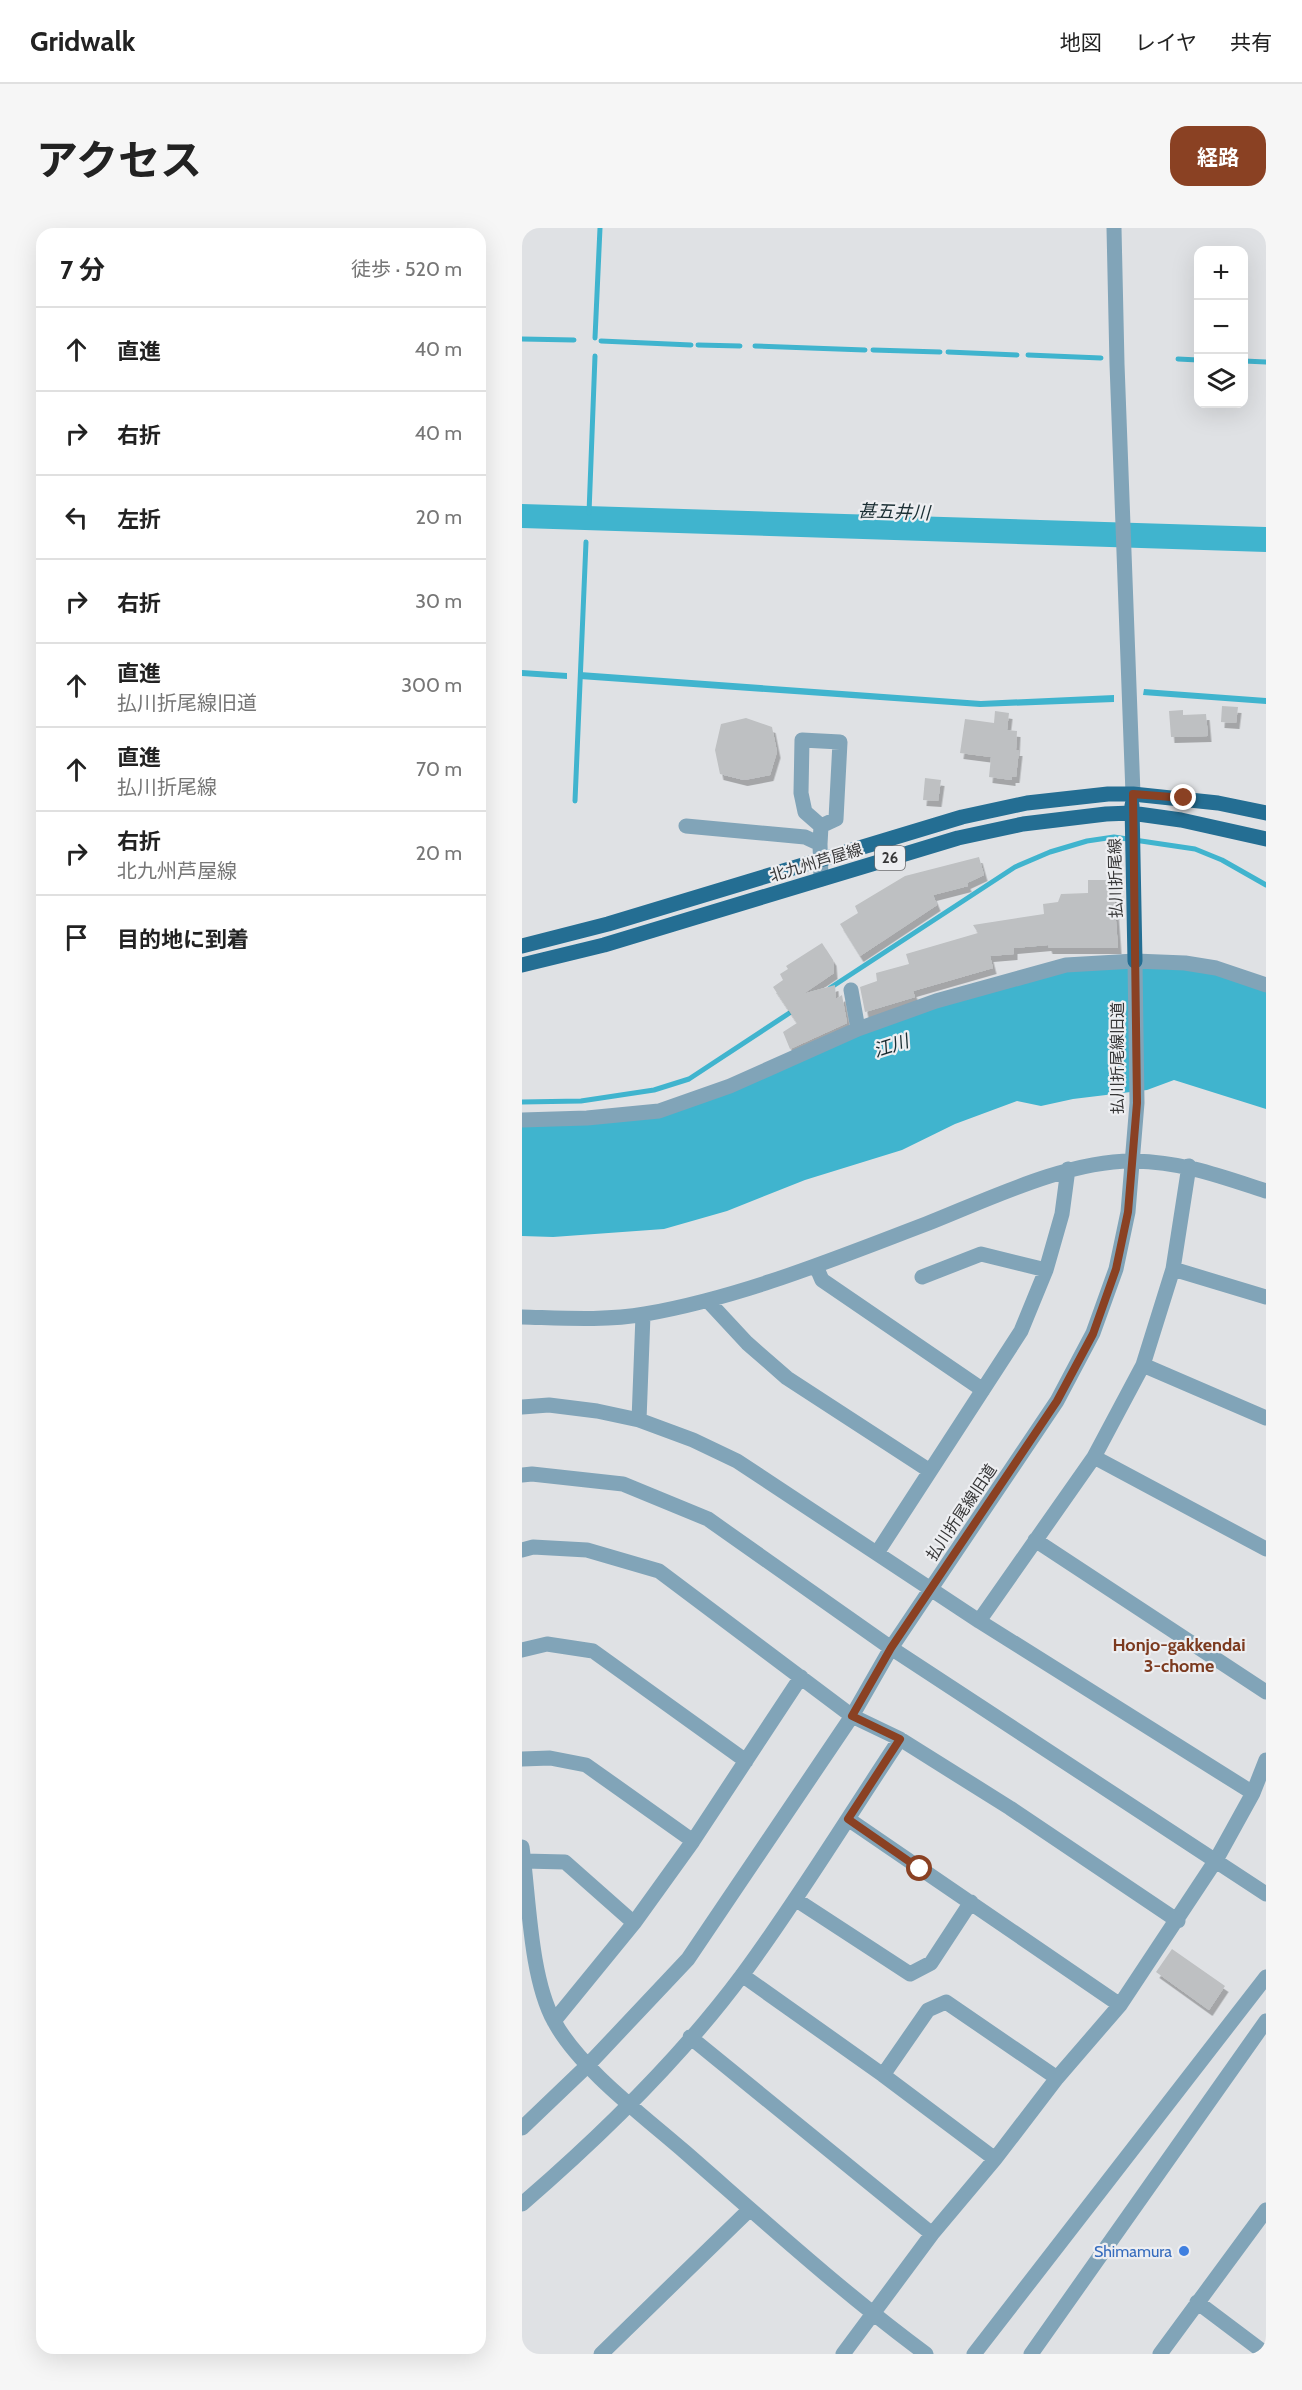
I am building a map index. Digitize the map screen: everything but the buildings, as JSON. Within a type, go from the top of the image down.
[{"type":"main road","name":"払川折尾線","points":[[1133,794],[1131,813],[1135,965]]},
{"type":"main road","name":"北九州芦屋線","points":[[522,945],[608,924],[820,851],[1028,803],[1133,794],[1218,803],[1266,813]]},
{"type":"main road","name":"北九州芦屋線","points":[[522,965],[604,945],[958,838],[1012,826],[1131,813],[1181,820],[1266,839]]},
{"type":"street","points":[[1114,228],[1133,794]]},
{"type":"street","points":[[802,740],[840,742],[836,819],[821,826],[805,812],[801,793],[802,740]]},
{"type":"street","points":[[686,826],[805,837],[820,851]]},
{"type":"street","points":[[821,826],[821,879]]},
{"type":"street","points":[[522,1120],[587,1118],[659,1111],[730,1086],[858,1029],[936,1001],[1066,965],[1185,963],[1216,968],[1266,984]]},
{"type":"street","name":"払川折尾線旧道","points":[[522,2128],[588,2065],[688,1959],[852,1716],[891,1648],[1057,1401],[1093,1334],[1116,1269],[1128,1212],[1137,1103],[1135,965]]},
{"type":"street","points":[[851,990],[858,1029]]},
{"type":"street","points":[[522,1317],[586,1318],[643,1315],[708,1301],[816,1266],[1068,1169],[1132,1161],[1190,1166],[1266,1191]]},
{"type":"street","points":[[979,1621],[1094,1457],[1143,1365],[1173,1269],[1190,1166]]},
{"type":"street","points":[[877,1553],[1021,1331],[1046,1270],[1062,1214],[1068,1169]]},
{"type":"street","points":[[922,1277],[981,1254],[1046,1270]]},
{"type":"street","points":[[816,1266],[822,1280],[983,1389]]},
{"type":"street","points":[[1173,1269],[1266,1297]]},
{"type":"street","points":[[708,1301],[747,1343],[787,1378],[930,1470]]},
{"type":"street","points":[[639,1420],[643,1315]]},
{"type":"street","points":[[1143,1365],[1266,1418]]},
{"type":"street","points":[[522,1407],[549,1405],[597,1411],[639,1420],[693,1440],[737,1461],[930,1590],[1253,1793]]},
{"type":"street","points":[[1094,1457],[1266,1549]]},
{"type":"street","points":[[522,1475],[532,1474],[623,1484],[708,1520],[891,1648],[1266,1894]]},
{"type":"street","points":[[1035,1540],[1266,1692]]},
{"type":"street","points":[[522,1550],[533,1547],[587,1550],[659,1571],[852,1716],[900,1739],[1010,1808],[1178,1921]]},
{"type":"street","points":[[522,1650],[547,1644],[593,1651],[746,1761]]},
{"type":"street","points":[[554,2021],[634,1923],[693,1841],[801,1677]]},
{"type":"street","points":[[522,2204],[630,2104],[742,1975],[900,1739]]},
{"type":"street","points":[[522,1759],[550,1758],[585,1766],[693,1841]]},
{"type":"street","points":[[843,2354],[932,2234],[995,2159],[1057,2078],[1120,2005],[1178,1921],[1216,1860],[1253,1793],[1266,1760]]},
{"type":"street","points":[[848,1819],[1120,2005]]},
{"type":"street","points":[[634,1923],[565,1862],[523,1854],[543,1997],[554,2021],[570,2046],[630,2104],[873,2315],[926,2354]]},
{"type":"street","points":[[795,1899],[909,1974],[930,1963],[971,1902]]},
{"type":"street","points":[[742,1975],[883,2075],[995,2159]]},
{"type":"street","points":[[974,2354],[1266,1977]]},
{"type":"street","points":[[883,2075],[928,2010],[946,2002],[1057,2078]]},
{"type":"street","points":[[1031,2354],[1266,2021]]},
{"type":"street","points":[[690,2037],[932,2234]]},
{"type":"street","points":[[601,2354],[750,2208]]},
{"type":"street","points":[[1160,2354],[1266,2210]]},
{"type":"street","points":[[1197,2302],[1266,2354]]},
{"type":"water","points":[[522,504],[1266,527],[1266,552],[522,528]]},
{"type":"water","points":[[522,670],[567,673],[567,679],[522,676]]},
{"type":"water","points":[[580,672],[981,701],[1114,695],[1114,702],[980,707],[580,679]]},
{"type":"water","points":[[1144,689],[1266,698],[1266,704],[1143,695]]},
{"type":"water","name":"江川","points":[[1148,967],[1211,971],[1266,990],[1266,1109],[1174,1080],[1147,1090],[1073,1099],[1041,1106],[1017,1101],[955,1124],[902,1150],[805,1180],[727,1211],[664,1229],[553,1237],[522,1236],[522,1124],[613,1121],[932,1009],[1067,971]]},
{"type":"waterway","points":[[595,338],[600,228]]},
{"type":"waterway","points":[[522,339],[574,340]]},
{"type":"waterway","points":[[601,341],[691,345]]},
{"type":"waterway","points":[[698,345],[740,346]]},
{"type":"waterway","points":[[755,346],[865,350]]},
{"type":"waterway","points":[[873,350],[940,352]]},
{"type":"waterway","points":[[948,352],[1017,355]]},
{"type":"waterway","points":[[1028,355],[1101,358]]},
{"type":"waterway","points":[[589,513],[595,356]]},
{"type":"waterway","points":[[1178,359],[1194,360]]},
{"type":"waterway","points":[[1248,361],[1266,362]]},
{"type":"waterway","points":[[575,801],[586,542]]},
{"type":"waterway","points":[[830,988],[1015,867],[1050,852],[1087,841],[1114,837],[1195,849],[1222,860],[1266,885]]},
{"type":"waterway","points":[[522,1102],[581,1101],[654,1090],[689,1079],[794,1010]]},
{"type":"place","name":"Shimamura","points":[[1184,2251]]},
{"type":"district","name":"Honjo-gakkendai 3-chome","points":[[1179,1655]]},
{"type":"route","points":[[920,1869],[848,1819],[900,1739],[852,1716],[891,1648],[1057,1401],[1093,1334],[1116,1269],[1128,1212],[1137,1103],[1131,813],[1133,794],[1184,798]]},
{"type":"water label","name":"甚五井川","points":[[894,512]]}]
